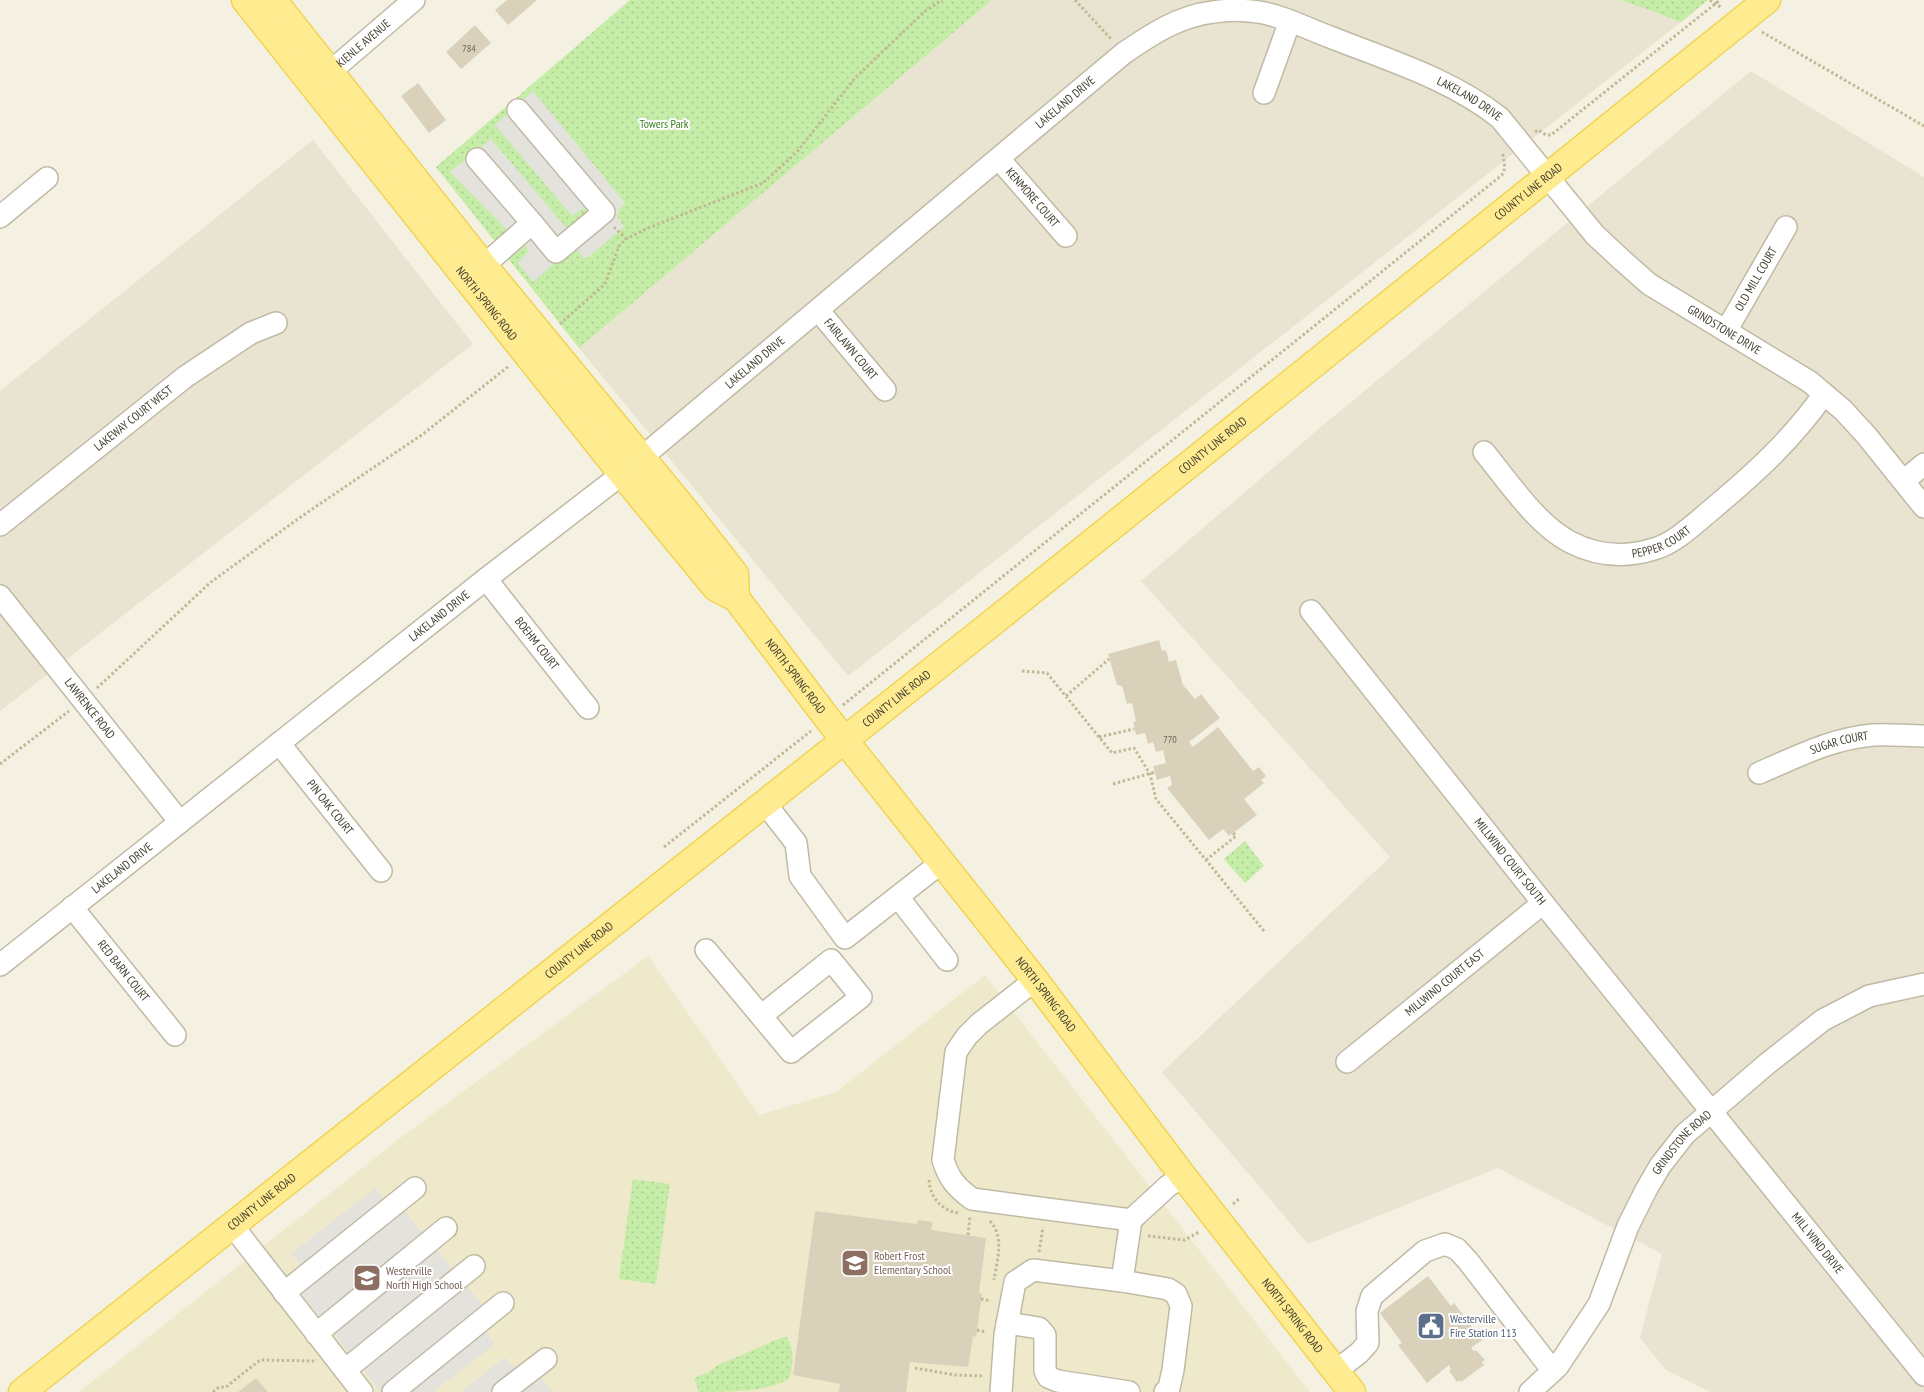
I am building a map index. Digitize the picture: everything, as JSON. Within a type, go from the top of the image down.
[{"type":"main road","name":"NORTH SPRING ROAD","points":[[245,0],[322,78]]},
{"type":"main road","name":"NORTH SPRING ROAD","points":[[273,0],[322,78],[475,273],[631,466],[716,588],[736,598],[827,718],[1035,980],[1183,1176],[1352,1392]]},
{"type":"main road","name":"COUNTY LINE ROAD","points":[[22,1392],[1020,601],[1767,0]]},
{"type":"street","name":"KIENLE AVENUE","points":[[322,78],[414,0]]},
{"type":"street","name":"LAKELAND DRIVE","points":[[0,965],[631,466],[1124,53],[1158,30],[1186,17],[1214,11],[1259,12],[1290,22],[1438,80],[1481,103],[1500,118],[1548,176]]},
{"type":"street","points":[[1264,93],[1290,22]]},
{"type":"street","points":[[477,159],[556,252],[604,212],[518,110]]},
{"type":"street","name":"KENMORE COURT","points":[[999,158],[1066,236]]},
{"type":"street","name":"GRINDSTONE DRIVE","points":[[1548,176],[1595,235],[1649,284],[1810,382],[1843,410],[1866,434],[1924,507]]},
{"type":"street","points":[[0,217],[47,178]]},
{"type":"street","points":[[475,273],[532,223]]},
{"type":"street","name":"OLD MILL COURT","points":[[1726,331],[1786,227]]},
{"type":"street","name":"FAIRLAWN COURT","points":[[818,310],[885,390]]},
{"type":"street","name":"LAKEWAY COURT WEST","points":[[0,524],[185,376],[251,332],[276,323]]},
{"type":"street","name":"PEPPER COURT","points":[[1484,452],[1527,504],[1552,530],[1589,551],[1612,556],[1630,555],[1664,545],[1697,522],[1776,454],[1805,421],[1824,394]]},
{"type":"street","points":[[1904,481],[1924,464]]},
{"type":"street","name":"BOEHM COURT","points":[[486,579],[588,708]]},
{"type":"street","name":"LAWRENCE ROAD","points":[[0,596],[180,822]]},
{"type":"street","name":"MILLWIND COURT SOUTH","points":[[1311,611],[1543,903],[1712,1110]]},
{"type":"street","name":"SUGAR COURT","points":[[1759,773],[1824,744],[1876,735],[1924,736]]},
{"type":"street","name":"PIN OAK COURT","points":[[279,743],[381,871]]},
{"type":"street","points":[[764,802],[796,843],[800,876],[845,938]]},
{"type":"street","points":[[761,1016],[832,960],[845,938],[942,862]]},
{"type":"street","points":[[898,896],[947,960]]},
{"type":"street","name":"MILLWIND COURT EAST","points":[[1347,1062],[1543,903]]},
{"type":"street","name":"RED BARN COURT","points":[[72,907],[175,1035]]},
{"type":"street","points":[[706,950],[792,1052],[861,998],[832,960]]},
{"type":"street","points":[[1035,980],[979,1024],[967,1036],[956,1052],[943,1160],[948,1175],[958,1188],[972,1200],[1130,1227]]},
{"type":"street","name":"GRINDSTONE ROAD","points":[[1530,1392],[1563,1360],[1599,1304],[1628,1226],[1646,1190],[1660,1166],[1685,1134],[1823,1020],[1869,996],[1924,984]]},
{"type":"street","name":"MILL WIND DRIVE","points":[[1712,1110],[1924,1375]]},
{"type":"street","points":[[1122,1281],[1130,1227],[1168,1186],[1183,1176]]},
{"type":"street","points":[[284,1293],[415,1188]]},
{"type":"street","points":[[232,1225],[362,1392]]},
{"type":"street","points":[[316,1334],[446,1228]]},
{"type":"street","points":[[1336,1371],[1359,1353],[1368,1342],[1367,1311],[1372,1296],[1425,1251],[1445,1244],[1457,1249],[1468,1261],[1552,1371]]},
{"type":"street","points":[[345,1370],[474,1266]]},
{"type":"street","points":[[1001,1392],[1007,1323],[1015,1282],[1033,1270],[1122,1281],[1168,1289],[1176,1294],[1182,1306],[1173,1370],[1169,1388],[1165,1392]]},
{"type":"street","points":[[394,1392],[503,1303]]},
{"type":"street","points":[[1007,1323],[1039,1328],[1046,1335],[1045,1371],[1048,1377],[1058,1381],[1129,1392]]},
{"type":"street","points":[[503,1392],[546,1359]]},
{"type":"path","points":[[0,764],[83,700],[211,582],[302,516],[423,434],[535,346],[605,284],[619,246],[626,239],[648,228],[763,183],[797,152],[855,78],[924,12],[942,0]]},
{"type":"path","points":[[1075,0],[1124,53]]},
{"type":"path","points":[[1710,0],[1924,126]]},
{"type":"path","points":[[664,847],[1502,175],[1505,168],[1503,155],[1538,130],[1546,135],[1552,135],[1720,0]]},
{"type":"path","points":[[1066,696],[1110,659]]},
{"type":"path","points":[[1022,671],[1047,673],[1112,753],[1134,748],[1150,774],[1156,799],[1264,931]]},
{"type":"path","points":[[1099,737],[1134,729]]},
{"type":"path","points":[[1113,784],[1155,772]]},
{"type":"path","points":[[1206,860],[1236,836],[1233,834]]},
{"type":"path","points":[[929,1177],[932,1193],[938,1205],[954,1213],[979,1217]]},
{"type":"path","points":[[1230,1206],[1239,1199]]},
{"type":"path","points":[[968,1235],[970,1216]]},
{"type":"path","points":[[988,1219],[997,1220]]},
{"type":"path","points":[[1034,1224],[1052,1226]]},
{"type":"path","points":[[1040,1245],[1043,1225]]},
{"type":"path","points":[[1130,1227],[1185,1240],[1203,1228]]},
{"type":"path","points":[[981,1300],[991,1301]]},
{"type":"path","points":[[977,1330],[986,1332]]},
{"type":"path","points":[[213,1392],[219,1387],[226,1387],[260,1360],[316,1361]]},
{"type":"path","points":[[915,1368],[954,1375],[983,1376]]},
{"type":"shaded area","points":[[992,0],[1621,0],[1681,22],[848,676],[579,348]]},
{"type":"shaded area","points":[[1751,71],[1924,177],[1924,1392],[1710,1392],[1666,1370],[1640,1338],[1662,1254],[1498,1168],[1308,1244],[1162,1072],[1390,857],[1141,581],[1316,431]]},
{"type":"shaded area","points":[[533,91],[625,203],[617,216],[624,227],[586,259],[573,247],[533,282],[518,263],[528,252],[526,246],[521,244],[450,172],[491,139],[569,231],[588,215],[588,211],[584,208],[572,216],[495,125]]},
{"type":"shaded area","points":[[313,140],[473,344],[0,711],[0,391]]},
{"type":"shaded area","name":"Robert Frost Elementary School","points":[[648,956],[759,1115],[836,1092],[985,975],[1310,1392],[79,1392],[404,1135]]},
{"type":"shaded area","points":[[375,1188],[385,1201],[392,1196],[497,1322],[486,1332],[495,1344],[433,1392],[381,1392],[289,1279],[301,1266],[292,1253]]},
{"type":"shaded area","points":[[505,1357],[516,1370],[528,1361],[553,1392],[461,1392]]},
{"type":"green space","name":"Towers Park","points":[[630,0],[992,0],[579,348],[436,167]]},
{"type":"green space","points":[[1621,0],[1708,0],[1681,22]]},
{"type":"green space","points":[[1245,841],[1264,866],[1245,883],[1224,859]]},
{"type":"green space","points":[[633,1179],[670,1184],[656,1284],[619,1279]]},
{"type":"green space","points":[[783,1337],[787,1337],[790,1345],[792,1367],[789,1378],[782,1383],[760,1389],[699,1392],[694,1378],[709,1372],[716,1366]]},
{"type":"building","points":[[507,0],[537,0],[508,25],[495,10]]},
{"type":"building","points":[[475,25],[491,43],[461,69],[446,52]]},
{"type":"building","points":[[418,83],[446,120],[429,133],[401,96]]},
{"type":"building","points":[[1159,640],[1162,651],[1166,650],[1169,662],[1176,660],[1183,685],[1195,699],[1201,694],[1220,718],[1189,742],[1193,747],[1218,727],[1253,771],[1259,767],[1266,776],[1261,780],[1264,783],[1244,799],[1257,815],[1229,836],[1223,829],[1209,840],[1167,788],[1172,785],[1170,776],[1157,780],[1153,766],[1166,763],[1163,750],[1156,752],[1153,742],[1148,744],[1145,733],[1136,735],[1133,722],[1136,721],[1132,703],[1127,704],[1122,686],[1117,685],[1108,654]]},
{"type":"building","name":"Robert Frost Elementary School","points":[[815,1211],[917,1224],[918,1220],[933,1222],[931,1230],[986,1238],[979,1293],[982,1294],[976,1337],[973,1336],[968,1367],[910,1362],[906,1392],[839,1392],[840,1384],[793,1375]]},
{"type":"building","name":"Westerville Fire Station 113","points":[[1428,1276],[1451,1306],[1454,1303],[1482,1340],[1471,1348],[1474,1351],[1476,1350],[1485,1360],[1482,1362],[1484,1365],[1461,1382],[1460,1380],[1457,1382],[1449,1371],[1451,1369],[1449,1365],[1427,1383],[1398,1345],[1402,1343],[1380,1313]]},
{"type":"building","points":[[256,1378],[268,1392],[238,1392]]},
{"type":"place","name":"Robert Frost Elementary School","points":[[855,1263]]},
{"type":"place","name":"Westerville North High School","points":[[367,1278]]},
{"type":"place","name":"Westerville Fire Station 113","points":[[1431,1326]]}]
